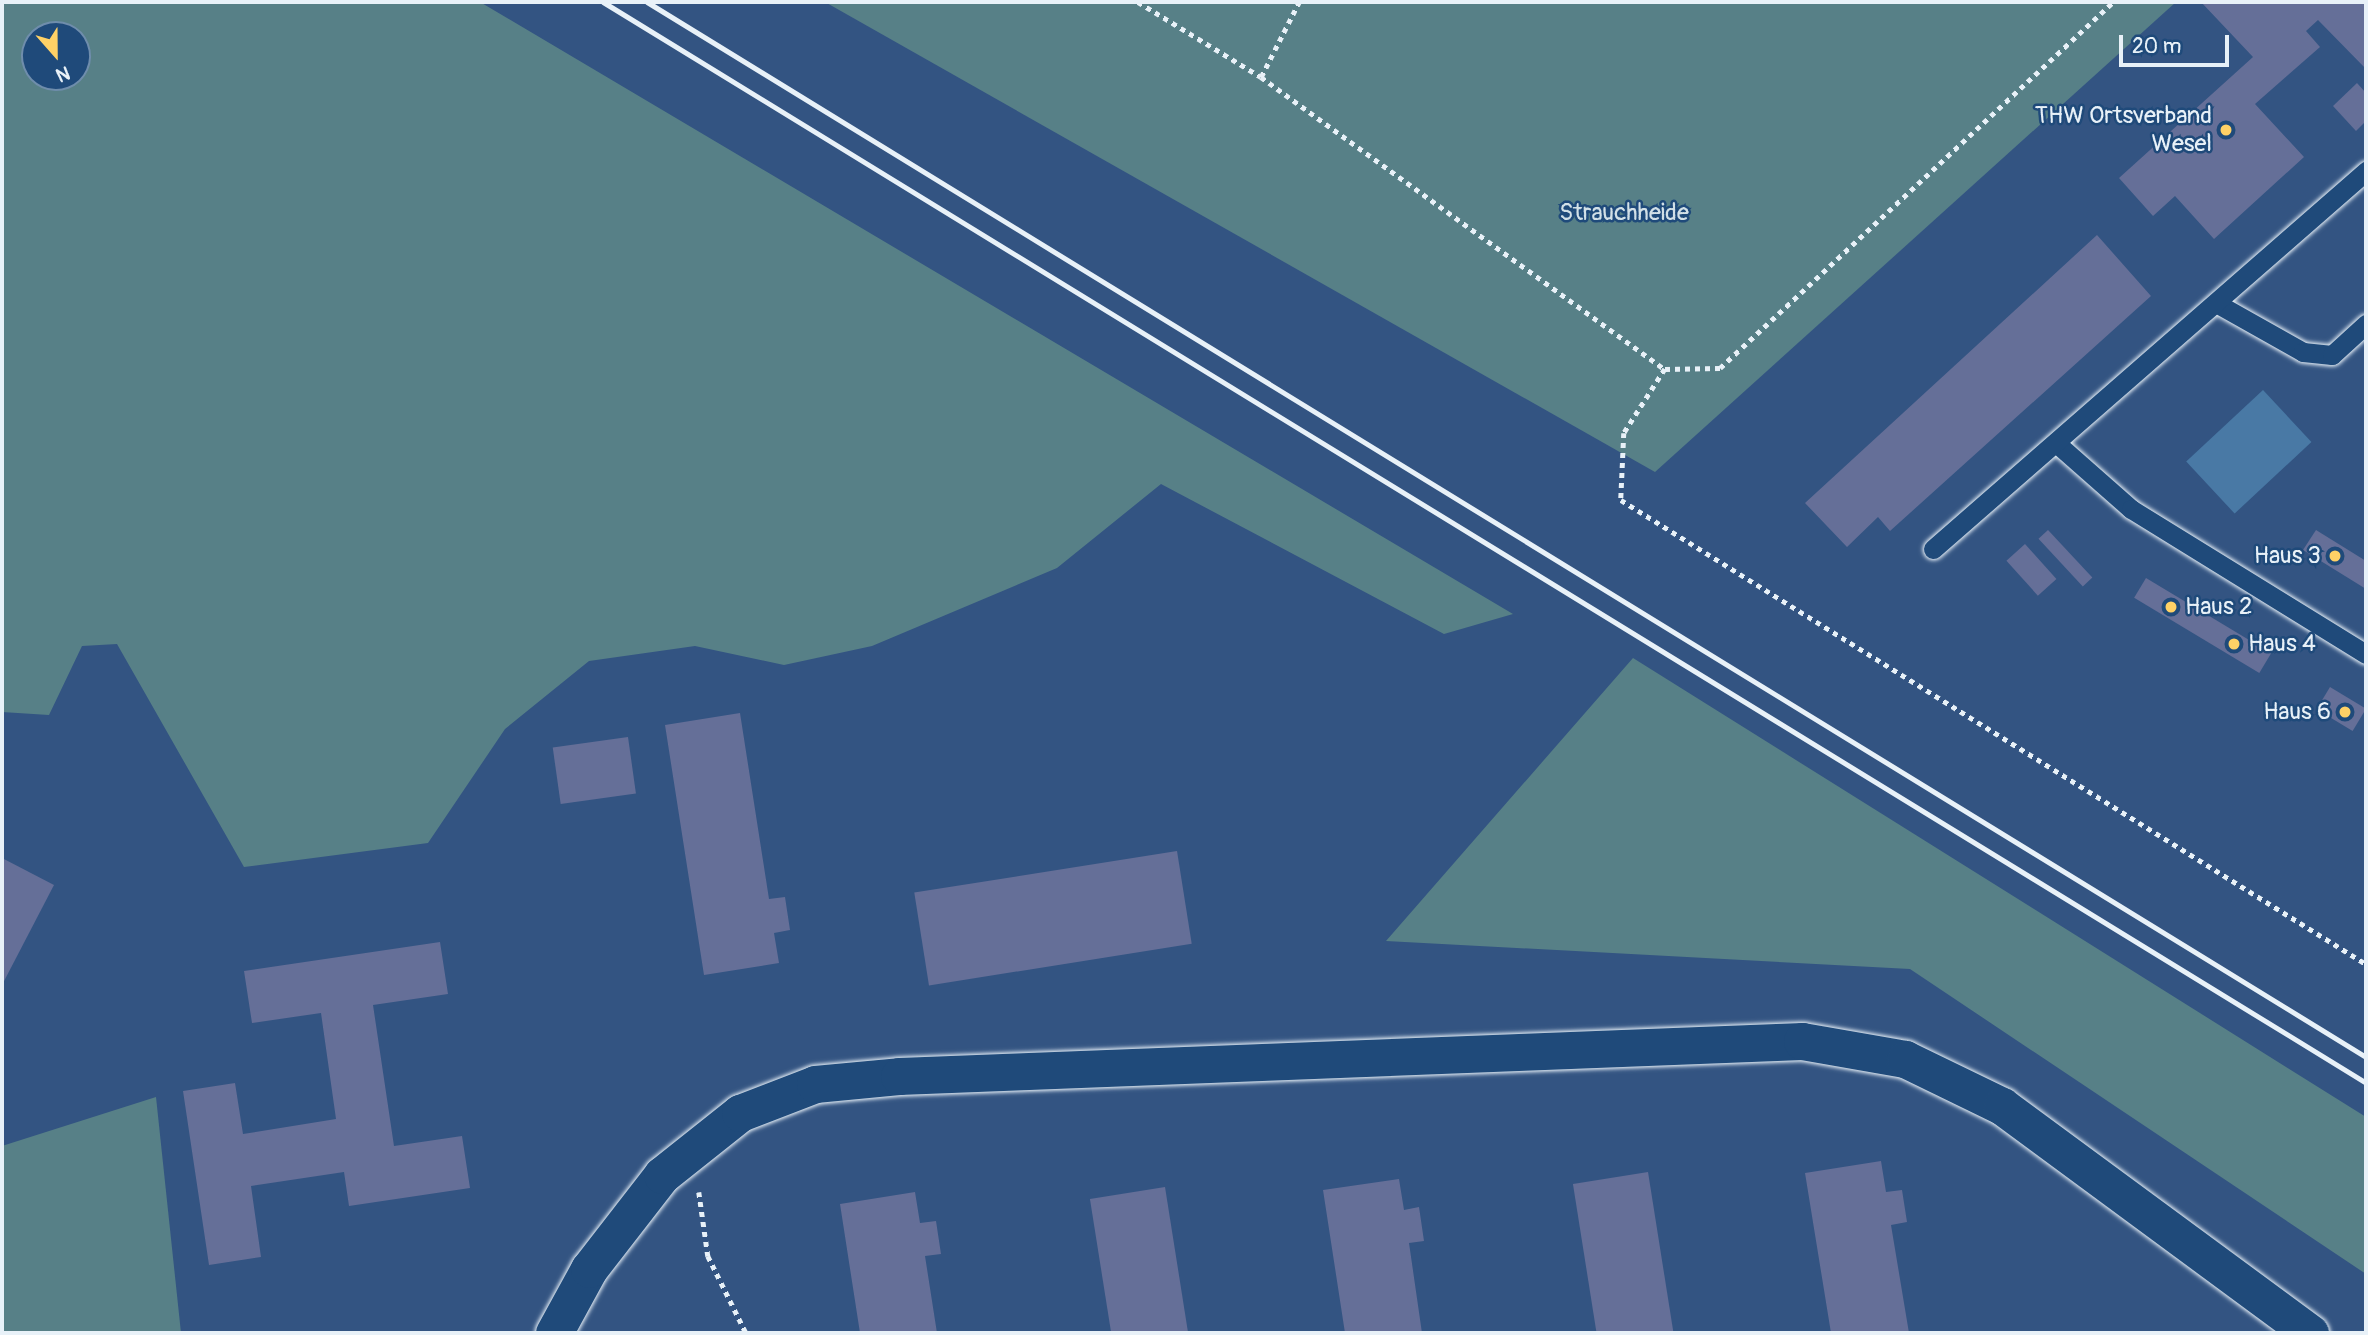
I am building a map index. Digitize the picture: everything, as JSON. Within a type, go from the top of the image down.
[{"type":"street","points":[[554,1333],[589,1269],[621,1223],[681,1158],[752,1106],[788,1091],[844,1078],[1790,1041],[1828,1044],[1905,1059],[2002,1106],[2310,1333]]},
{"type":"lane","points":[[1933,549],[2366,171]]},
{"type":"lane","points":[[2216,303],[2304,352],[2332,355],[2366,324]]},
{"type":"lane","points":[[2056,443],[2131,509],[2366,654]]},
{"type":"path","points":[[1138,2],[1261,77],[1665,369],[1720,368],[2113,2]]},
{"type":"path","points":[[1261,77],[1299,2]]},
{"type":"path","points":[[1665,369],[1624,433],[1621,500],[2366,964]]},
{"type":"path","points":[[681,1158],[695,1177],[703,1206],[708,1256],[746,1333]]},
{"type":"green space","points":[[2,2],[480,2],[1513,614],[1444,634],[1161,484],[1057,568],[872,646],[784,665],[695,646],[589,661],[505,729],[428,843],[244,867],[117,644],[82,646],[49,715],[2,712]]},
{"type":"green space","name":"Strauchheide","points":[[825,2],[2176,2],[1655,472]]},
{"type":"green space","points":[[1633,658],[2366,1117],[2366,1274],[1910,969],[1386,941]]},
{"type":"green space","points":[[156,1097],[181,1333],[2,1333],[2,1146]]},
{"type":"water","points":[[2263,390],[2311,442],[2235,514],[2186,462]]},
{"type":"building","name":"THW Ortsverband Wesel","points":[[2201,2],[2366,2],[2366,69],[2318,20],[2306,31],[2320,47],[2255,104],[2304,157],[2214,239],[2175,196],[2153,216],[2119,178],[2253,57]]},
{"type":"building","points":[[2357,83],[2366,93],[2366,121],[2356,131],[2333,106]]},
{"type":"building","points":[[2097,235],[2151,296],[1890,531],[1878,517],[1847,547],[1805,503]]},
{"type":"building","points":[[2048,530],[2092,578],[2083,586],[2038,539]]},
{"type":"building","name":"Haus 3","points":[[2316,530],[2366,561],[2366,589],[2303,550]]},
{"type":"building","points":[[2025,544],[2056,579],[2038,596],[2006,561]]},
{"type":"building","points":[[2146,578],[2271,653],[2259,673],[2134,598]]},
{"type":"building","name":"Haus 6","points":[[2330,687],[2366,709],[2353,731],[2317,709]]},
{"type":"building","points":[[740,713],[769,899],[785,897],[790,930],[774,933],[779,963],[704,975],[665,725]]},
{"type":"building","points":[[628,737],[636,793],[561,804],[553,748]]},
{"type":"building","points":[[1177,851],[1192,944],[929,985],[914,893]]},
{"type":"building","points":[[2,858],[54,885],[2,985]]},
{"type":"building","points":[[440,942],[448,994],[373,1005],[394,1146],[462,1136],[470,1188],[349,1206],[344,1172],[251,1186],[261,1257],[209,1265],[183,1091],[235,1083],[243,1134],[336,1119],[321,1013],[252,1023],[244,971]]},
{"type":"building","points":[[1881,1161],[1886,1192],[1902,1190],[1907,1222],[1891,1225],[1909,1333],[1831,1333],[1805,1173]]},
{"type":"building","points":[[1648,1172],[1673,1333],[1597,1333],[1573,1184]]},
{"type":"building","points":[[1399,1179],[1404,1210],[1419,1207],[1424,1241],[1409,1243],[1422,1333],[1345,1333],[1323,1190]]},
{"type":"building","points":[[1165,1187],[1188,1333],[1111,1333],[1090,1199]]},
{"type":"building","points":[[915,1192],[920,1223],[936,1221],[941,1254],[925,1256],[937,1333],[860,1333],[840,1204]]},
{"type":"railway","points":[[603,2],[2366,1083]]},
{"type":"railway","points":[[647,2],[2366,1057]]},
{"type":"place","name":"THW Ortsverband Wesel","points":[[2226,130]]},
{"type":"place","name":"Haus 3","points":[[2335,556]]},
{"type":"place","name":"Haus 2","points":[[2171,607]]},
{"type":"place","name":"Haus 4","points":[[2234,644]]},
{"type":"place","name":"Haus 6","points":[[2345,712]]}]
